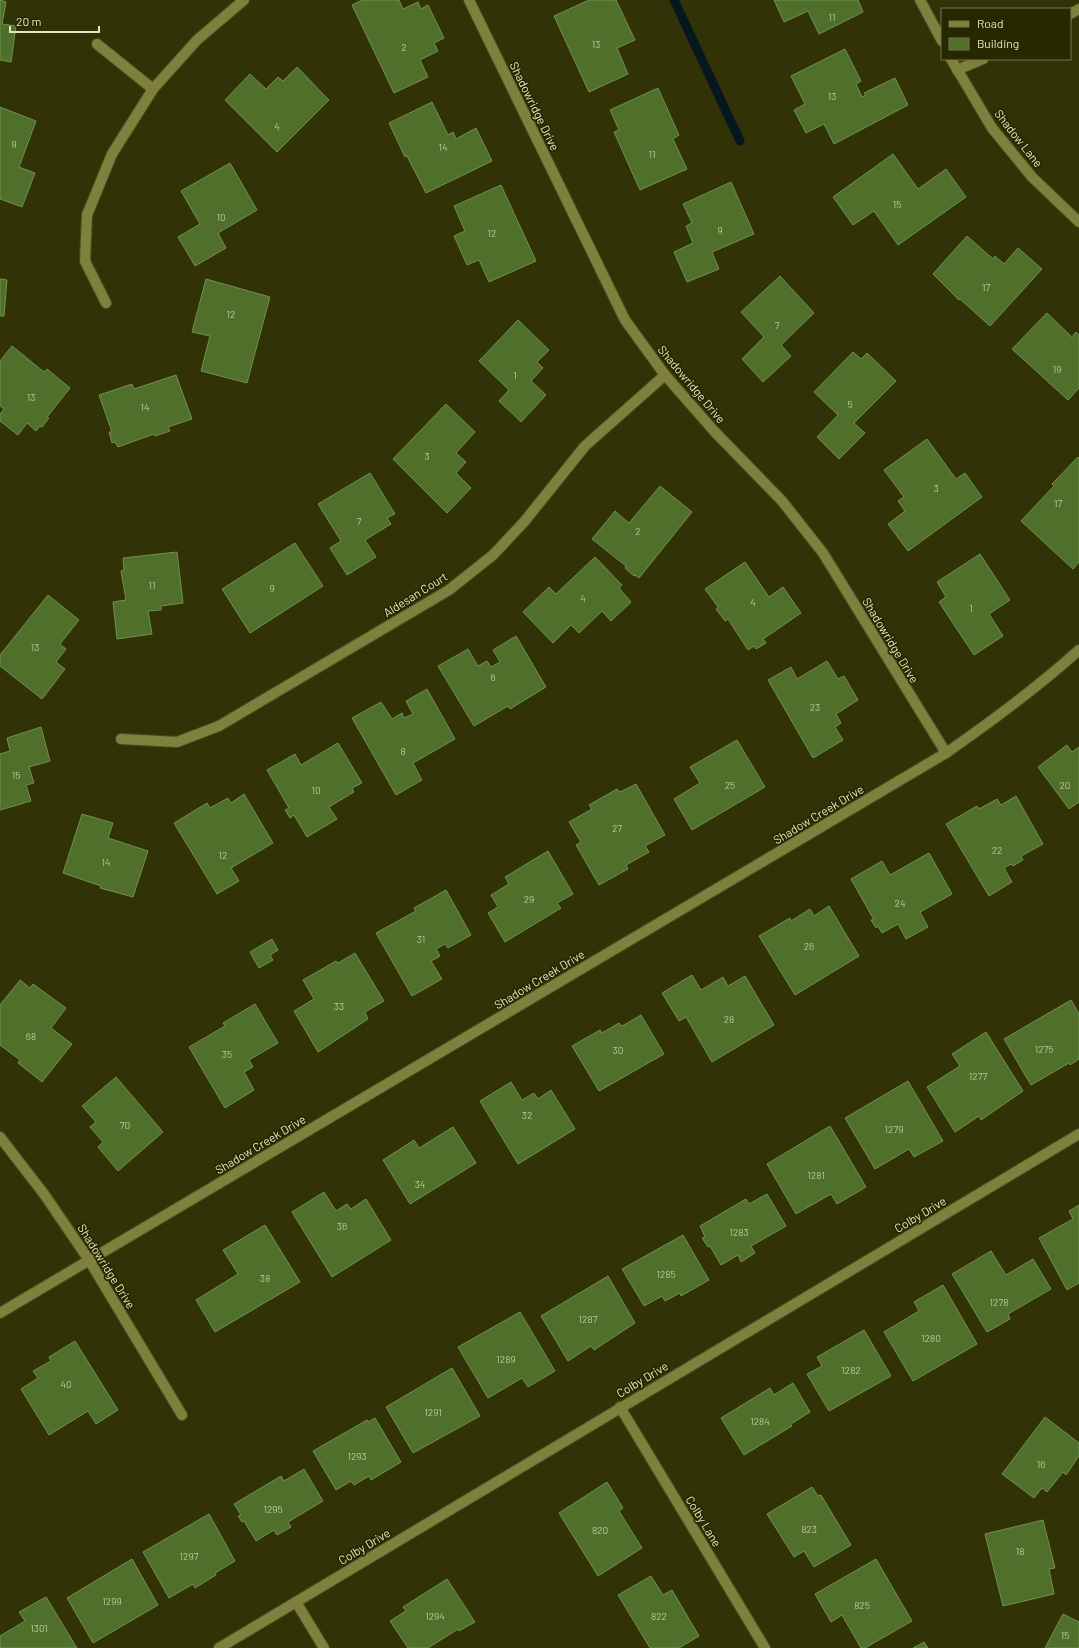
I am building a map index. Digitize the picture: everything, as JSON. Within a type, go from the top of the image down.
[{"type":"street","points":[[106,303],[85,261],[87,215],[112,154],[153,89],[197,40],[244,0]]},
{"type":"street","name":"Shadowridge Drive","points":[[469,0],[624,320],[665,375],[714,431],[782,501],[823,553],[946,753]]},
{"type":"street","points":[[920,0],[941,39]]},
{"type":"street","points":[[97,44],[153,89]]},
{"type":"street","name":"Shadow Lane","points":[[952,60],[992,128],[1032,177],[1079,222]]},
{"type":"street","points":[[957,70],[981,60]]},
{"type":"street","name":"Aldesan Court","points":[[122,739],[177,742],[220,726],[449,590],[493,555],[524,522],[585,446],[665,375]]},
{"type":"street","name":"Shadow Creek Drive","points":[[0,1313],[946,753],[1000,716],[1051,676],[1079,650]]},
{"type":"street","name":"Colby Drive","points":[[219,1648],[1079,1134]]},
{"type":"street","name":"Shadowridge Drive","points":[[0,1137],[44,1194],[89,1260],[182,1415]]},
{"type":"street","name":"Colby Lane","points":[[620,1407],[765,1648]]},
{"type":"street","points":[[296,1602],[324,1648]]},
{"type":"building","points":[[0,0],[6,2],[2,24],[16,26],[11,62],[0,60]]},
{"type":"building","points":[[362,0],[399,0],[403,9],[418,2],[421,9],[428,5],[444,38],[434,43],[438,51],[420,60],[428,77],[394,93],[352,5]]},
{"type":"building","points":[[589,0],[616,0],[635,40],[617,48],[628,74],[589,92],[554,16]]},
{"type":"building","points":[[774,0],[858,0],[863,12],[819,34],[808,11],[784,22]]},
{"type":"building","points":[[845,49],[861,81],[856,84],[862,97],[866,95],[864,93],[895,78],[908,105],[834,144],[824,124],[806,133],[794,110],[805,104],[791,76]]},
{"type":"building","points":[[297,67],[329,100],[277,152],[225,100],[250,74],[266,89],[278,77],[283,81]]},
{"type":"building","points":[[658,88],[679,135],[673,139],[687,169],[640,190],[614,132],[619,130],[610,110]]},
{"type":"building","points":[[432,102],[448,135],[453,132],[456,139],[476,128],[492,161],[426,193],[407,156],[405,157],[389,123]]},
{"type":"building","points":[[0,107],[36,121],[19,167],[35,173],[22,207],[0,199]]},
{"type":"building","points":[[893,154],[918,189],[946,169],[966,197],[898,245],[874,211],[853,225],[833,197]]},
{"type":"building","points":[[230,163],[257,210],[218,233],[226,248],[195,266],[178,237],[200,224],[181,191]]},
{"type":"building","points":[[731,182],[754,234],[712,252],[719,269],[687,282],[674,252],[693,243],[686,226],[692,223],[683,204]]},
{"type":"building","points":[[501,185],[536,261],[489,282],[479,260],[467,265],[454,236],[465,231],[454,206]]},
{"type":"building","points":[[967,236],[993,259],[995,256],[1004,264],[1018,248],[1042,269],[990,326],[960,299],[959,300],[933,274]]},
{"type":"building","points":[[780,276],[814,313],[781,345],[791,356],[763,382],[742,359],[764,337],[741,312]]},
{"type":"building","points":[[0,279],[7,280],[4,316],[0,316]]},
{"type":"building","points":[[206,279],[270,297],[247,383],[201,371],[210,336],[192,332]]},
{"type":"building","points":[[1047,313],[1072,337],[1076,332],[1079,335],[1079,388],[1068,400],[1012,349]]},
{"type":"building","points":[[518,320],[549,350],[537,362],[543,368],[531,381],[546,395],[521,422],[499,401],[509,390],[479,361]]},
{"type":"building","points":[[12,346],[44,372],[47,369],[70,388],[47,417],[49,418],[42,427],[40,426],[36,431],[27,423],[18,435],[0,421],[0,414],[4,409],[0,406],[0,361]]},
{"type":"building","points":[[853,352],[861,359],[867,353],[896,381],[854,423],[865,433],[839,459],[817,437],[838,415],[814,392]]},
{"type":"building","points":[[176,375],[192,419],[168,427],[170,431],[155,436],[154,434],[118,447],[115,442],[112,443],[109,432],[112,432],[99,395],[132,384],[134,389]]},
{"type":"building","points":[[446,404],[475,432],[456,453],[466,462],[456,473],[471,488],[447,513],[393,459]]},
{"type":"building","points":[[927,439],[956,479],[965,473],[982,497],[908,551],[888,524],[905,511],[898,501],[904,497],[884,470]]},
{"type":"building","points":[[1078,457],[1079,562],[1073,569],[1021,521],[1054,486],[1052,484]]},
{"type":"building","points":[[370,473],[395,514],[387,518],[391,524],[365,540],[376,557],[347,575],[330,548],[341,541],[318,504]]},
{"type":"building","points":[[660,486],[692,512],[639,578],[635,575],[634,576],[625,568],[626,566],[592,539],[615,511],[629,523]]},
{"type":"building","points":[[295,543],[323,586],[250,633],[222,589]]},
{"type":"building","points":[[177,552],[183,603],[161,606],[161,610],[148,611],[152,634],[117,639],[113,602],[126,600],[121,571],[124,570],[123,558]]},
{"type":"building","points":[[980,554],[1010,600],[989,614],[1003,636],[974,655],[939,602],[946,597],[937,582]]},
{"type":"building","points":[[595,557],[622,585],[619,588],[631,602],[611,621],[602,611],[579,633],[571,625],[553,643],[523,612],[549,587],[556,594]]},
{"type":"building","points":[[745,562],[769,597],[783,587],[801,613],[763,639],[766,643],[756,649],[754,646],[748,650],[728,619],[725,621],[716,609],[718,607],[705,589]]},
{"type":"building","points":[[48,595],[79,620],[60,644],[66,649],[56,662],[65,669],[42,699],[0,666],[0,655]]},
{"type":"building","points":[[516,636],[546,687],[510,709],[508,706],[474,726],[438,666],[468,649],[478,666],[487,661],[491,667],[500,662],[493,650]]},
{"type":"building","points":[[827,661],[838,679],[844,676],[858,700],[836,714],[841,723],[835,727],[843,740],[813,758],[768,680],[791,667],[797,679]]},
{"type":"building","points":[[427,689],[455,739],[413,763],[422,780],[396,795],[352,718],[381,702],[392,719],[402,713],[404,718],[413,714],[406,701]]},
{"type":"building","points":[[41,727],[50,761],[29,767],[34,783],[26,785],[31,801],[0,810],[0,754],[10,751],[7,738]]},
{"type":"building","points":[[737,740],[765,787],[692,830],[674,799],[700,783],[690,767]]},
{"type":"building","points":[[338,743],[362,783],[352,788],[354,792],[329,807],[337,819],[307,837],[294,815],[290,818],[285,810],[289,808],[267,770],[295,754],[301,765]]},
{"type":"building","points":[[1067,745],[1072,752],[1079,747],[1079,802],[1069,809],[1038,767]]},
{"type":"building","points":[[636,784],[665,835],[645,846],[649,852],[626,865],[628,869],[599,885],[576,845],[581,842],[569,822],[592,809],[589,805],[617,789],[620,792]]},
{"type":"building","points":[[244,794],[273,843],[231,868],[239,881],[217,894],[174,823],[207,803],[210,808],[228,798],[231,803]]},
{"type":"building","points":[[1016,796],[1043,844],[1021,856],[1023,860],[1013,866],[1011,864],[1004,868],[1012,882],[989,896],[946,824],[977,806],[979,809],[997,799],[1001,805]]},
{"type":"building","points":[[82,814],[113,823],[108,838],[148,851],[133,897],[100,888],[101,886],[63,873]]},
{"type":"building","points":[[548,851],[573,894],[557,903],[561,908],[505,942],[488,913],[498,907],[491,895],[509,884],[505,877]]},
{"type":"building","points":[[929,853],[952,894],[920,912],[928,927],[906,939],[898,924],[882,933],[878,926],[876,928],[871,920],[874,920],[851,879],[882,861],[890,875]]},
{"type":"building","points":[[446,890],[471,935],[448,948],[445,944],[436,949],[440,956],[431,961],[442,979],[412,996],[376,933],[416,911],[414,908]]},
{"type":"building","points":[[829,906],[859,956],[795,995],[759,936],[790,918],[791,921],[810,909],[814,916]]},
{"type":"building","points":[[272,939],[278,950],[270,955],[273,960],[259,968],[250,952]]},
{"type":"building","points":[[355,953],[384,1001],[365,1012],[368,1019],[318,1052],[294,1011],[314,999],[303,980],[336,961],[338,963]]},
{"type":"building","points":[[692,975],[701,990],[723,977],[728,986],[745,976],[774,1025],[712,1062],[686,1017],[679,1021],[662,993]]},
{"type":"building","points":[[20,980],[30,988],[33,984],[66,1008],[51,1028],[72,1044],[42,1082],[18,1063],[20,1060],[0,1045],[0,1005]]},
{"type":"building","points":[[1071,1000],[1079,1014],[1079,1059],[1070,1065],[1069,1063],[1031,1085],[1004,1039]]},
{"type":"building","points":[[255,1004],[278,1043],[249,1060],[253,1067],[244,1072],[254,1090],[225,1108],[189,1047],[225,1026],[223,1023]]},
{"type":"building","points":[[641,1015],[664,1054],[599,1091],[572,1046],[600,1030],[602,1033],[619,1023],[622,1026]]},
{"type":"building","points":[[986,1032],[1023,1091],[981,1120],[979,1116],[955,1132],[927,1087],[960,1066],[952,1054]]},
{"type":"building","points":[[116,1077],[163,1132],[118,1171],[98,1147],[103,1142],[90,1127],[96,1122],[82,1106]]},
{"type":"building","points":[[908,1081],[943,1141],[914,1157],[909,1149],[875,1169],[845,1118]]},
{"type":"building","points":[[511,1082],[522,1100],[534,1093],[538,1099],[551,1090],[575,1129],[518,1164],[480,1101]]},
{"type":"building","points":[[830,1126],[866,1187],[837,1204],[831,1194],[796,1214],[767,1164]]},
{"type":"building","points":[[453,1127],[476,1163],[410,1204],[383,1160],[414,1140],[419,1148]]},
{"type":"building","points":[[324,1192],[336,1211],[347,1204],[351,1209],[366,1199],[391,1240],[332,1277],[292,1212]]},
{"type":"building","points":[[767,1194],[786,1226],[751,1246],[755,1253],[741,1262],[738,1255],[721,1265],[710,1246],[708,1247],[702,1238],[705,1237],[700,1226],[746,1199],[749,1204]]},
{"type":"building","points":[[1079,1205],[1079,1283],[1067,1290],[1039,1238],[1073,1219],[1069,1211]]},
{"type":"building","points":[[265,1225],[300,1282],[215,1332],[196,1300],[238,1274],[223,1250]]},
{"type":"building","points":[[683,1235],[709,1280],[681,1296],[680,1293],[665,1301],[662,1296],[644,1306],[622,1269]]},
{"type":"building","points":[[991,1251],[1006,1275],[1033,1259],[1051,1289],[1008,1314],[1010,1319],[987,1332],[952,1274]]},
{"type":"building","points":[[608,1276],[635,1323],[594,1350],[591,1346],[568,1361],[541,1316]]},
{"type":"building","points":[[943,1285],[977,1344],[913,1381],[884,1332],[919,1311],[914,1302]]},
{"type":"building","points":[[520,1312],[555,1371],[528,1387],[522,1378],[488,1398],[458,1347]]},
{"type":"building","points":[[864,1330],[891,1376],[829,1411],[807,1374],[822,1366],[817,1357]]},
{"type":"building","points":[[75,1341],[118,1410],[96,1424],[88,1411],[49,1435],[21,1389],[38,1378],[33,1371],[51,1361],[49,1357]]},
{"type":"building","points":[[452,1368],[480,1416],[413,1453],[386,1407]]},
{"type":"building","points":[[793,1383],[810,1412],[791,1424],[792,1426],[744,1455],[721,1418],[770,1388],[774,1395]]},
{"type":"building","points":[[1045,1417],[1079,1443],[1079,1456],[1066,1475],[1063,1472],[1047,1492],[1042,1488],[1034,1498],[1002,1474]]},
{"type":"building","points":[[375,1418],[401,1462],[371,1480],[369,1476],[354,1485],[351,1481],[336,1490],[313,1451],[367,1420],[368,1422]]},
{"type":"building","points":[[304,1469],[323,1501],[288,1522],[291,1527],[277,1535],[274,1530],[256,1541],[244,1521],[242,1522],[238,1516],[241,1515],[234,1504],[281,1476],[284,1481]]},
{"type":"building","points":[[607,1482],[623,1508],[619,1511],[642,1548],[598,1576],[559,1513]]},
{"type":"building","points":[[812,1487],[818,1496],[821,1495],[851,1545],[814,1567],[804,1551],[794,1557],[767,1514]]},
{"type":"building","points":[[209,1514],[235,1561],[215,1573],[216,1575],[195,1588],[193,1584],[169,1598],[143,1552]]},
{"type":"building","points":[[1043,1520],[1055,1568],[1049,1569],[1054,1594],[1003,1606],[985,1534]]},
{"type":"building","points":[[132,1559],[158,1605],[93,1643],[67,1598]]},
{"type":"building","points":[[876,1559],[912,1621],[865,1648],[861,1648],[842,1615],[831,1622],[815,1594]]},
{"type":"building","points":[[651,1576],[663,1595],[672,1590],[699,1636],[679,1648],[650,1648],[618,1595]]},
{"type":"building","points":[[447,1579],[475,1622],[459,1631],[458,1629],[428,1648],[408,1648],[390,1621],[406,1611],[403,1607]]},
{"type":"building","points":[[46,1597],[77,1648],[0,1648],[0,1636],[25,1621],[19,1612]]},
{"type":"building","points":[[1063,1614],[1079,1622],[1079,1648],[1045,1648]]},
{"type":"building","points":[[924,1642],[928,1648],[913,1648]]},
{"type":"waterway","points":[[674,0],[740,141]]}]
